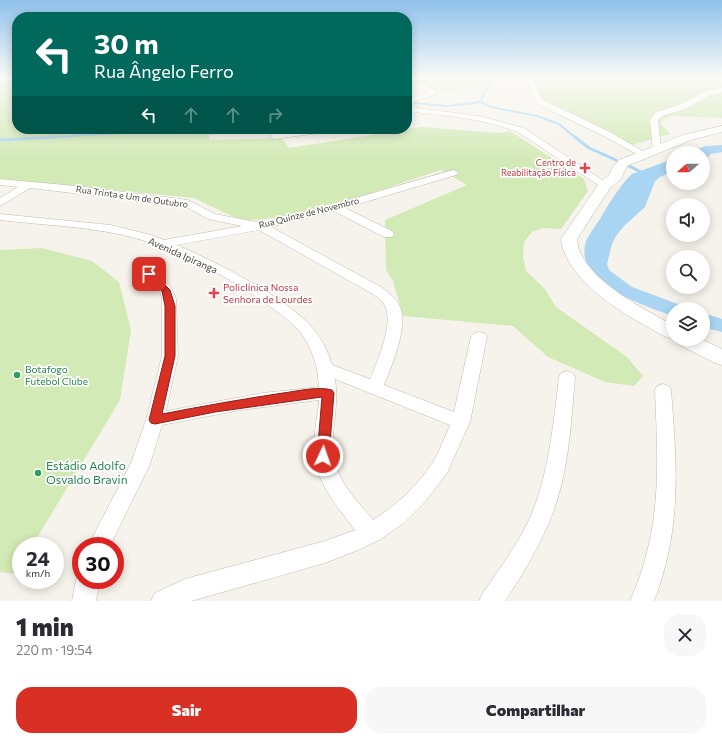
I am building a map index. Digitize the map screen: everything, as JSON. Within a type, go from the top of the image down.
[{"type":"street","points":[[548,106],[605,133],[643,154]]},
{"type":"street","points":[[656,149],[654,120],[660,114],[684,106]]},
{"type":"street","points":[[412,111],[476,118],[509,124],[521,130],[605,185]]},
{"type":"street","points":[[666,329],[619,301],[597,283],[572,256],[569,247],[569,239],[605,185],[615,177],[621,165],[643,154],[699,133],[722,129]]},
{"type":"street","points":[[274,136],[289,134]]},
{"type":"street","name":"Rua Quinze de Novembro","points":[[163,244],[261,226],[453,173]]},
{"type":"street","name":"Rua Trinta e Um de Outubro","points":[[0,182],[184,202],[193,205],[212,217],[261,226]]},
{"type":"street","points":[[0,203],[29,184]]},
{"type":"street","points":[[334,207],[388,234]]},
{"type":"street","name":"Avenida Ipiranga","points":[[0,217],[127,232],[163,244],[237,280],[267,298],[292,317],[308,332],[319,348],[324,368],[328,393],[323,456],[328,475],[336,488],[371,533]]},
{"type":"street","points":[[261,226],[376,290],[393,306],[395,320],[385,364],[375,387]]},
{"type":"street","points":[[104,537],[140,464],[155,420],[170,356],[170,306],[166,290],[146,270]]},
{"type":"street","points":[[163,601],[185,591],[350,544],[371,533],[396,516],[417,497],[440,467],[461,422],[479,337]]},
{"type":"street","points":[[699,346],[722,358]]},
{"type":"street","points":[[324,368],[461,422]]},
{"type":"street","points":[[491,601],[528,545],[544,508],[557,461],[567,376]]},
{"type":"street","points":[[642,601],[661,543],[666,501],[666,440],[663,390]]},
{"type":"street","points":[[155,420],[215,407],[306,394],[328,393]]},
{"type":"street","points":[[84,601],[86,589]]},
{"type":"green space","points":[[0,106],[12,106],[12,134],[213,134],[208,135],[210,140],[281,138],[289,148],[378,134],[412,134],[412,129],[422,127],[499,133],[510,131],[584,179],[588,191],[561,229],[543,228],[532,232],[524,242],[523,257],[526,271],[545,289],[556,307],[627,357],[643,376],[634,386],[605,382],[548,357],[513,326],[403,316],[393,281],[386,270],[385,220],[467,185],[441,170],[335,205],[284,217],[251,220],[238,219],[194,198],[0,179]]},
{"type":"green space","points":[[543,106],[722,106],[722,118],[672,116],[666,118],[660,123],[670,134],[628,146],[562,117]]},
{"type":"green space","name":"Estádio Adolfo Osvaldo Bravin","points":[[42,248],[92,261],[119,282],[131,330],[120,400],[37,537],[12,537],[12,574],[0,572],[0,250]]},
{"type":"water","points":[[722,145],[722,152],[710,155],[710,146],[705,146]]},
{"type":"water","points":[[666,162],[666,174],[655,181],[645,207],[625,225],[616,236],[612,244],[607,264],[609,270],[632,287],[672,302],[666,302],[666,313],[631,300],[616,292],[602,282],[592,272],[585,259],[585,245],[589,235],[614,195],[632,174]]},
{"type":"water","points":[[710,315],[722,319],[722,332],[710,329]]},
{"type":"waterway","points":[[489,106],[537,116],[559,124],[576,138]]},
{"type":"waterway","points":[[50,137],[104,134]]},
{"type":"waterway","points":[[0,140],[50,137]]},
{"type":"waterway","points":[[39,138],[50,137]]},
{"type":"waterway","points":[[50,137],[56,137]]},
{"type":"waterway","points":[[575,137],[589,148],[616,160]]},
{"type":"waterway","points":[[629,166],[641,172]]},
{"type":"place","name":"Centro de Reabilitação Física","points":[[585,168]]},
{"type":"place","name":"Policlínica Nossa Senhora de Lourdes","points":[[214,293]]},
{"type":"place","name":"Botafogo Futebol Clube","points":[[17,375]]},
{"type":"place","name":"Estádio Adolfo Osvaldo Bravin","points":[[38,473]]},
{"type":"route","points":[[149,274],[166,290],[170,306],[170,356],[166,379],[155,420],[215,407],[306,394],[328,393],[323,456]]}]
